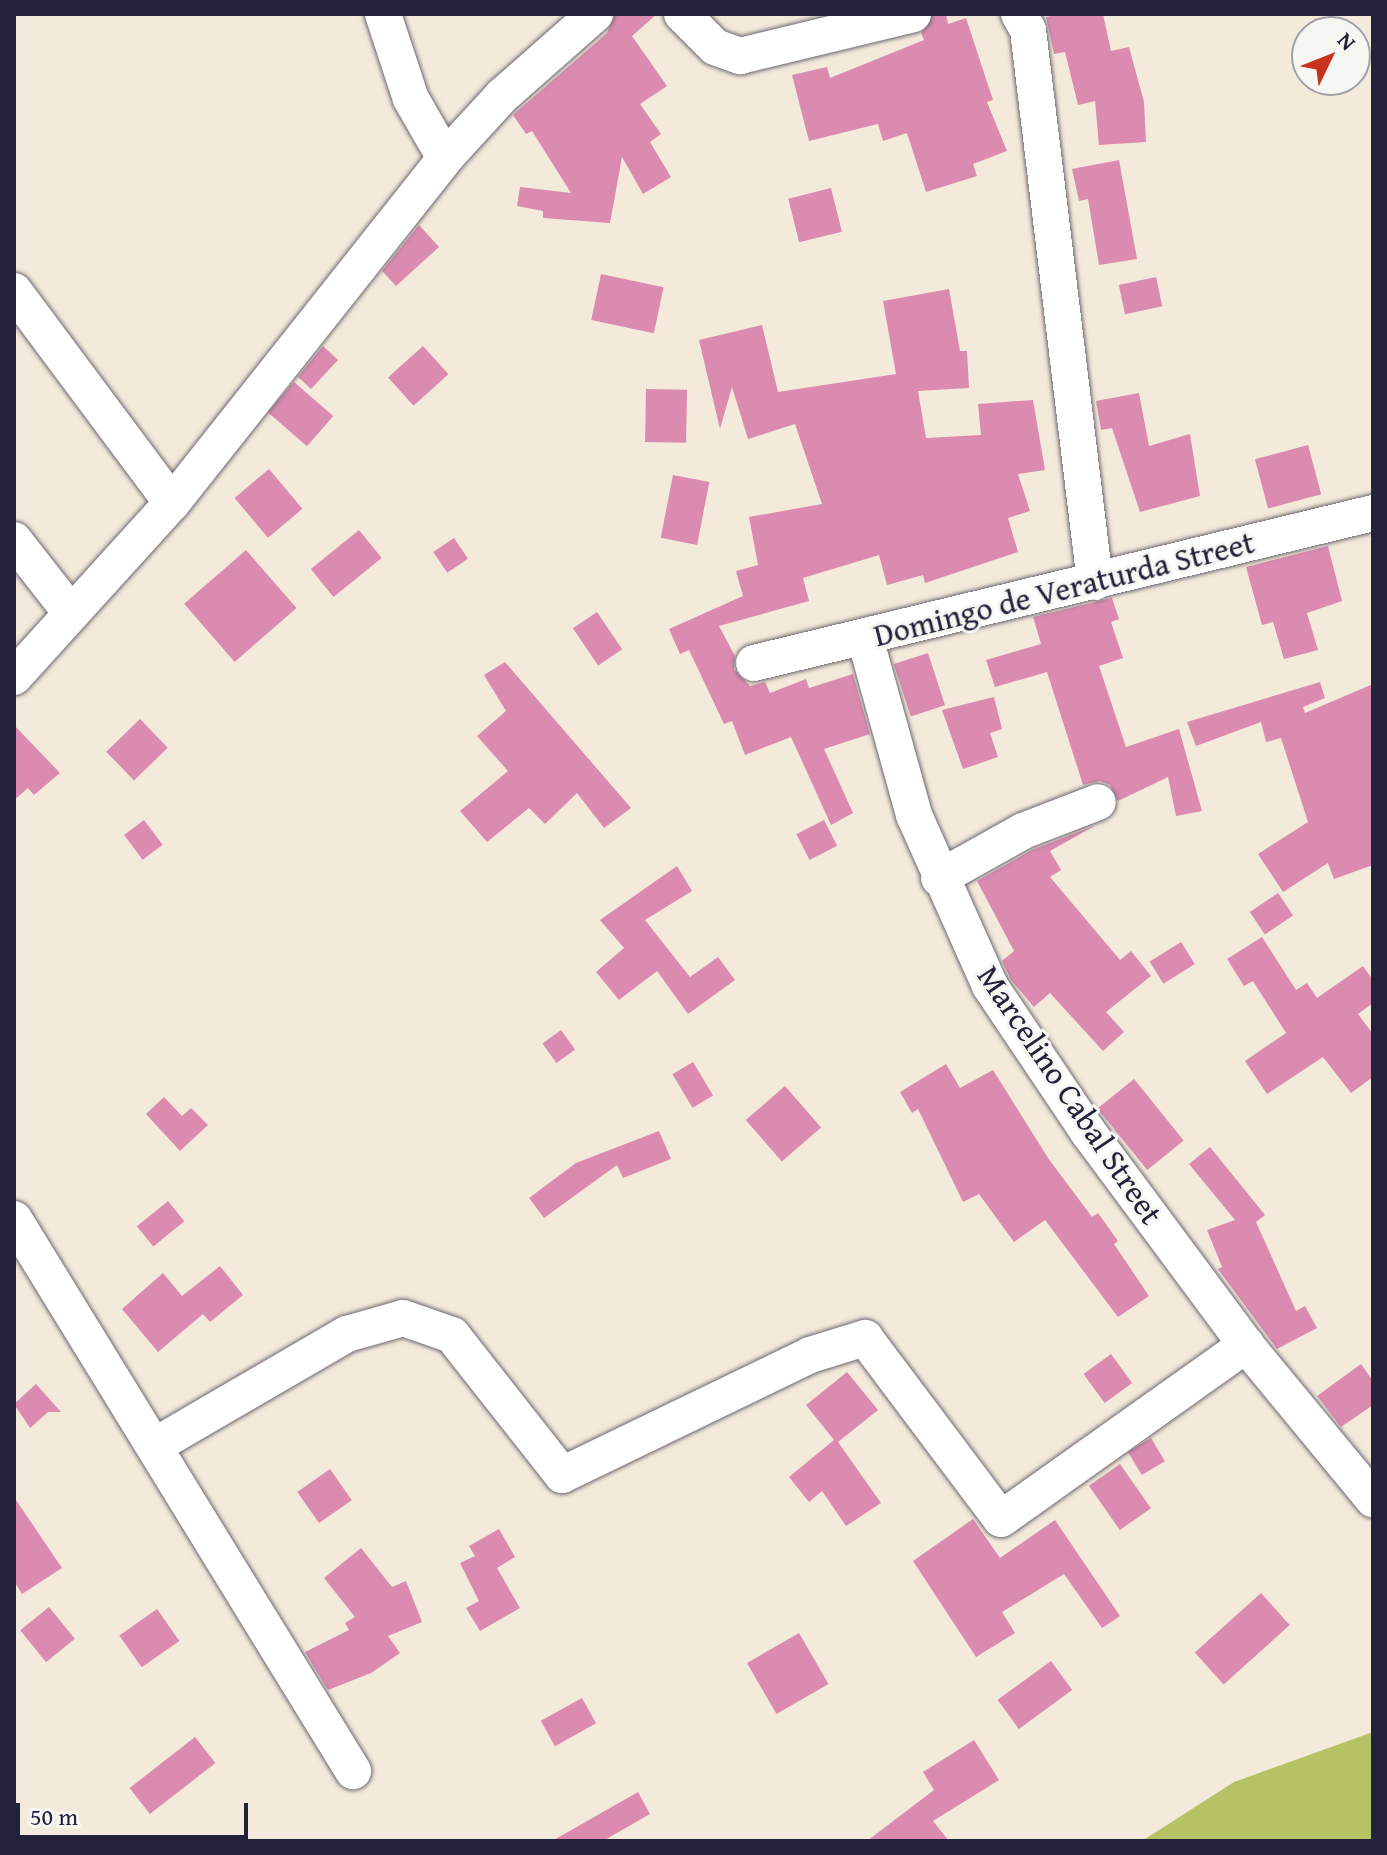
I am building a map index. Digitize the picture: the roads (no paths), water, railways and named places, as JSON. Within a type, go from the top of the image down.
[{"type":"street","points":[[383,14],[411,99],[445,158]]},
{"type":"street","points":[[14,677],[172,503],[445,158],[502,96],[595,14]]},
{"type":"street","points":[[682,14],[715,47],[740,56],[913,14]]},
{"type":"street","points":[[1019,14],[1028,30],[1095,582]]},
{"type":"street","points":[[14,291],[172,503]]},
{"type":"street","name":"Domingo de Veraturda Street","points":[[754,663],[1373,513]]},
{"type":"street","points":[[14,540],[71,613]]},
{"type":"street","name":"Marcelino Cabal Street","points":[[865,638],[914,815],[939,878],[990,986],[1088,1132],[1246,1345],[1373,1499]]},
{"type":"street","points":[[939,878],[1023,831],[1098,802]]},
{"type":"street","points":[[14,1219],[156,1445],[353,1771]]},
{"type":"street","points":[[156,1445],[347,1334],[403,1318],[452,1335],[562,1475],[810,1355],[865,1338],[1001,1519],[1246,1345]]}]
